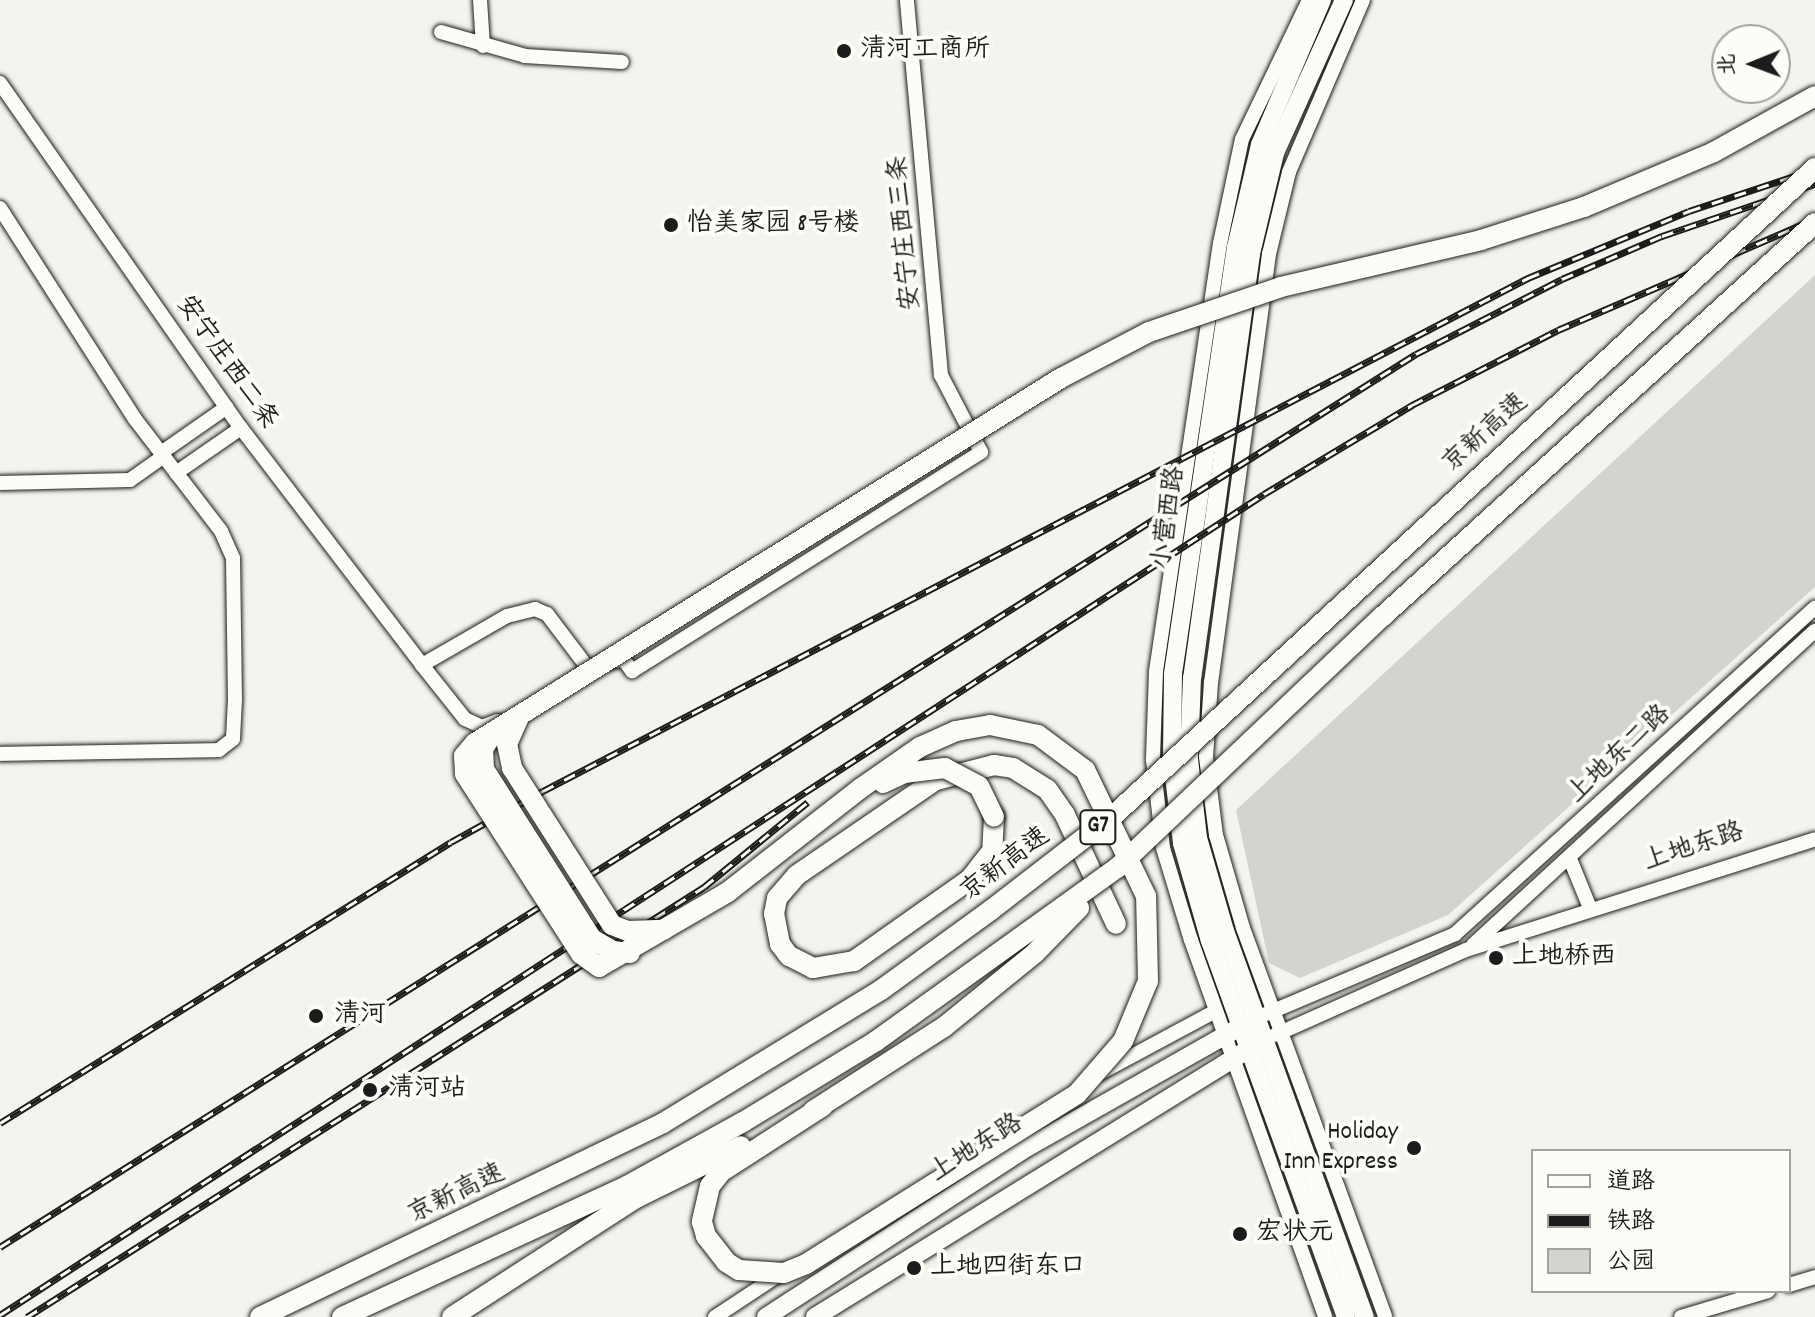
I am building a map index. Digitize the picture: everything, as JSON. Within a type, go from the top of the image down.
[{"type":"highway","points":[[1117,868],[1035,953],[944,1027],[721,1172],[710,1186],[702,1222],[706,1236],[726,1262],[739,1270],[784,1273],[806,1264],[1077,1094],[1123,1041],[1148,981],[1146,896],[1126,845],[1085,770],[1038,735],[990,725],[956,731],[920,747],[728,892],[607,967],[591,964],[581,954],[465,774],[464,756],[495,730],[1061,378],[1149,332],[1281,287],[1481,240],[1584,207],[1714,152],[1815,96]]},
{"type":"highway","name":"京新高速","points":[[260,1317],[663,1123],[881,990],[991,910],[1114,815],[1815,168]]},
{"type":"highway","name":"G7","points":[[342,1317],[627,1186],[743,1122],[876,1041],[1117,868],[1383,616],[1815,223]]},
{"type":"highway","points":[[520,715],[507,744],[512,768],[612,925],[628,931],[668,929]]},
{"type":"highway","points":[[821,820],[867,791],[928,768],[945,768],[979,786],[994,817],[992,851],[969,880],[854,961],[813,968],[789,956],[780,944],[774,914],[777,898],[797,875],[936,780],[994,765],[1013,768],[1047,789],[1065,815],[1116,924]]},
{"type":"highway","points":[[452,1317],[636,1198],[823,1106]]},
{"type":"main road","name":"小营西路","points":[[1248,1050],[1182,843],[1172,760],[1173,674],[1236,247],[1260,145],[1322,0]]},
{"type":"main road","name":"小营西路","points":[[1239,1027],[1198,838],[1189,759],[1192,677],[1251,254],[1275,153],[1344,0]]},
{"type":"main road","name":"上地东路","points":[[766,1317],[1028,1147],[1239,1027]]},
{"type":"main road","points":[[815,1317],[1248,1050]]},
{"type":"main road","points":[[1248,1050],[1346,1317]]},
{"type":"main road","points":[[1248,1050],[1365,1317]]},
{"type":"street","points":[[480,0],[483,46]]},
{"type":"street","name":"安宁庄西三条","points":[[585,664],[624,660],[632,671],[981,452],[941,375],[907,0]]},
{"type":"street","name":"小营西路","points":[[1309,0],[1242,139],[1220,243],[1156,672],[1153,760],[1163,848],[1191,940],[1214,1012],[1239,1027],[1248,1050],[1325,1317]]},
{"type":"street","points":[[1363,0],[1289,172],[1269,254],[1211,682],[1206,757],[1216,835],[1280,1032],[1385,1317]]},
{"type":"street","points":[[441,32],[525,56],[622,62]]},
{"type":"street","name":"安宁庄西二条","points":[[0,83],[241,428],[465,719],[482,727],[497,722],[585,664]]},
{"type":"street","points":[[0,208],[162,455],[221,531],[233,558],[233,739],[219,750],[184,753],[0,754]]},
{"type":"street","points":[[0,483],[130,480],[227,407]]},
{"type":"street","points":[[176,473],[241,428]]},
{"type":"street","name":"上地东二路","points":[[1455,934],[1815,608]]},
{"type":"street","points":[[422,665],[507,616],[535,609],[547,614],[585,664]]},
{"type":"street","name":"上地东二路","points":[[1466,950],[1570,859],[1815,631]]},
{"type":"street","name":"上地东路","points":[[1466,950],[1590,908],[1815,839]]},
{"type":"street","points":[[1570,859],[1590,908]]},
{"type":"street","points":[[1248,1050],[1280,1032],[1466,950],[1455,934]]},
{"type":"street","name":"上地东路","points":[[1239,1027],[1455,934]]},
{"type":"street","points":[[715,1317],[1024,1118],[1214,1012]]},
{"type":"street","points":[[1791,1284],[1815,1277]]},
{"type":"street","points":[[1681,1317],[1761,1293]]},
{"type":"green space","points":[[1815,275],[1815,587],[1448,915],[1300,978],[1269,963],[1236,810]]},
{"type":"railway","points":[[0,1123],[451,842],[543,791],[1528,278],[1689,211],[1815,169]]},
{"type":"railway","points":[[0,1247],[1416,354],[1562,279],[1662,236],[1815,184]]},
{"type":"railway","points":[[0,1315],[1264,494],[1412,405],[1558,330],[1815,219]]},
{"type":"railway","points":[[27,1317],[704,887],[808,802]]},
{"type":"place","name":"清河工商所","points":[[844,51]]},
{"type":"place","name":"怡美家园 8号楼","points":[[671,225]]},
{"type":"place","name":"上地桥西","points":[[1496,958]]},
{"type":"place","name":"清河","points":[[316,1016]]},
{"type":"place","name":"清河站","points":[[370,1090]]},
{"type":"place","name":"Holiday Inn Express","points":[[1414,1148]]},
{"type":"place","name":"宏状元","points":[[1240,1234]]},
{"type":"place","name":"上地四街东口","points":[[914,1268]]}]
